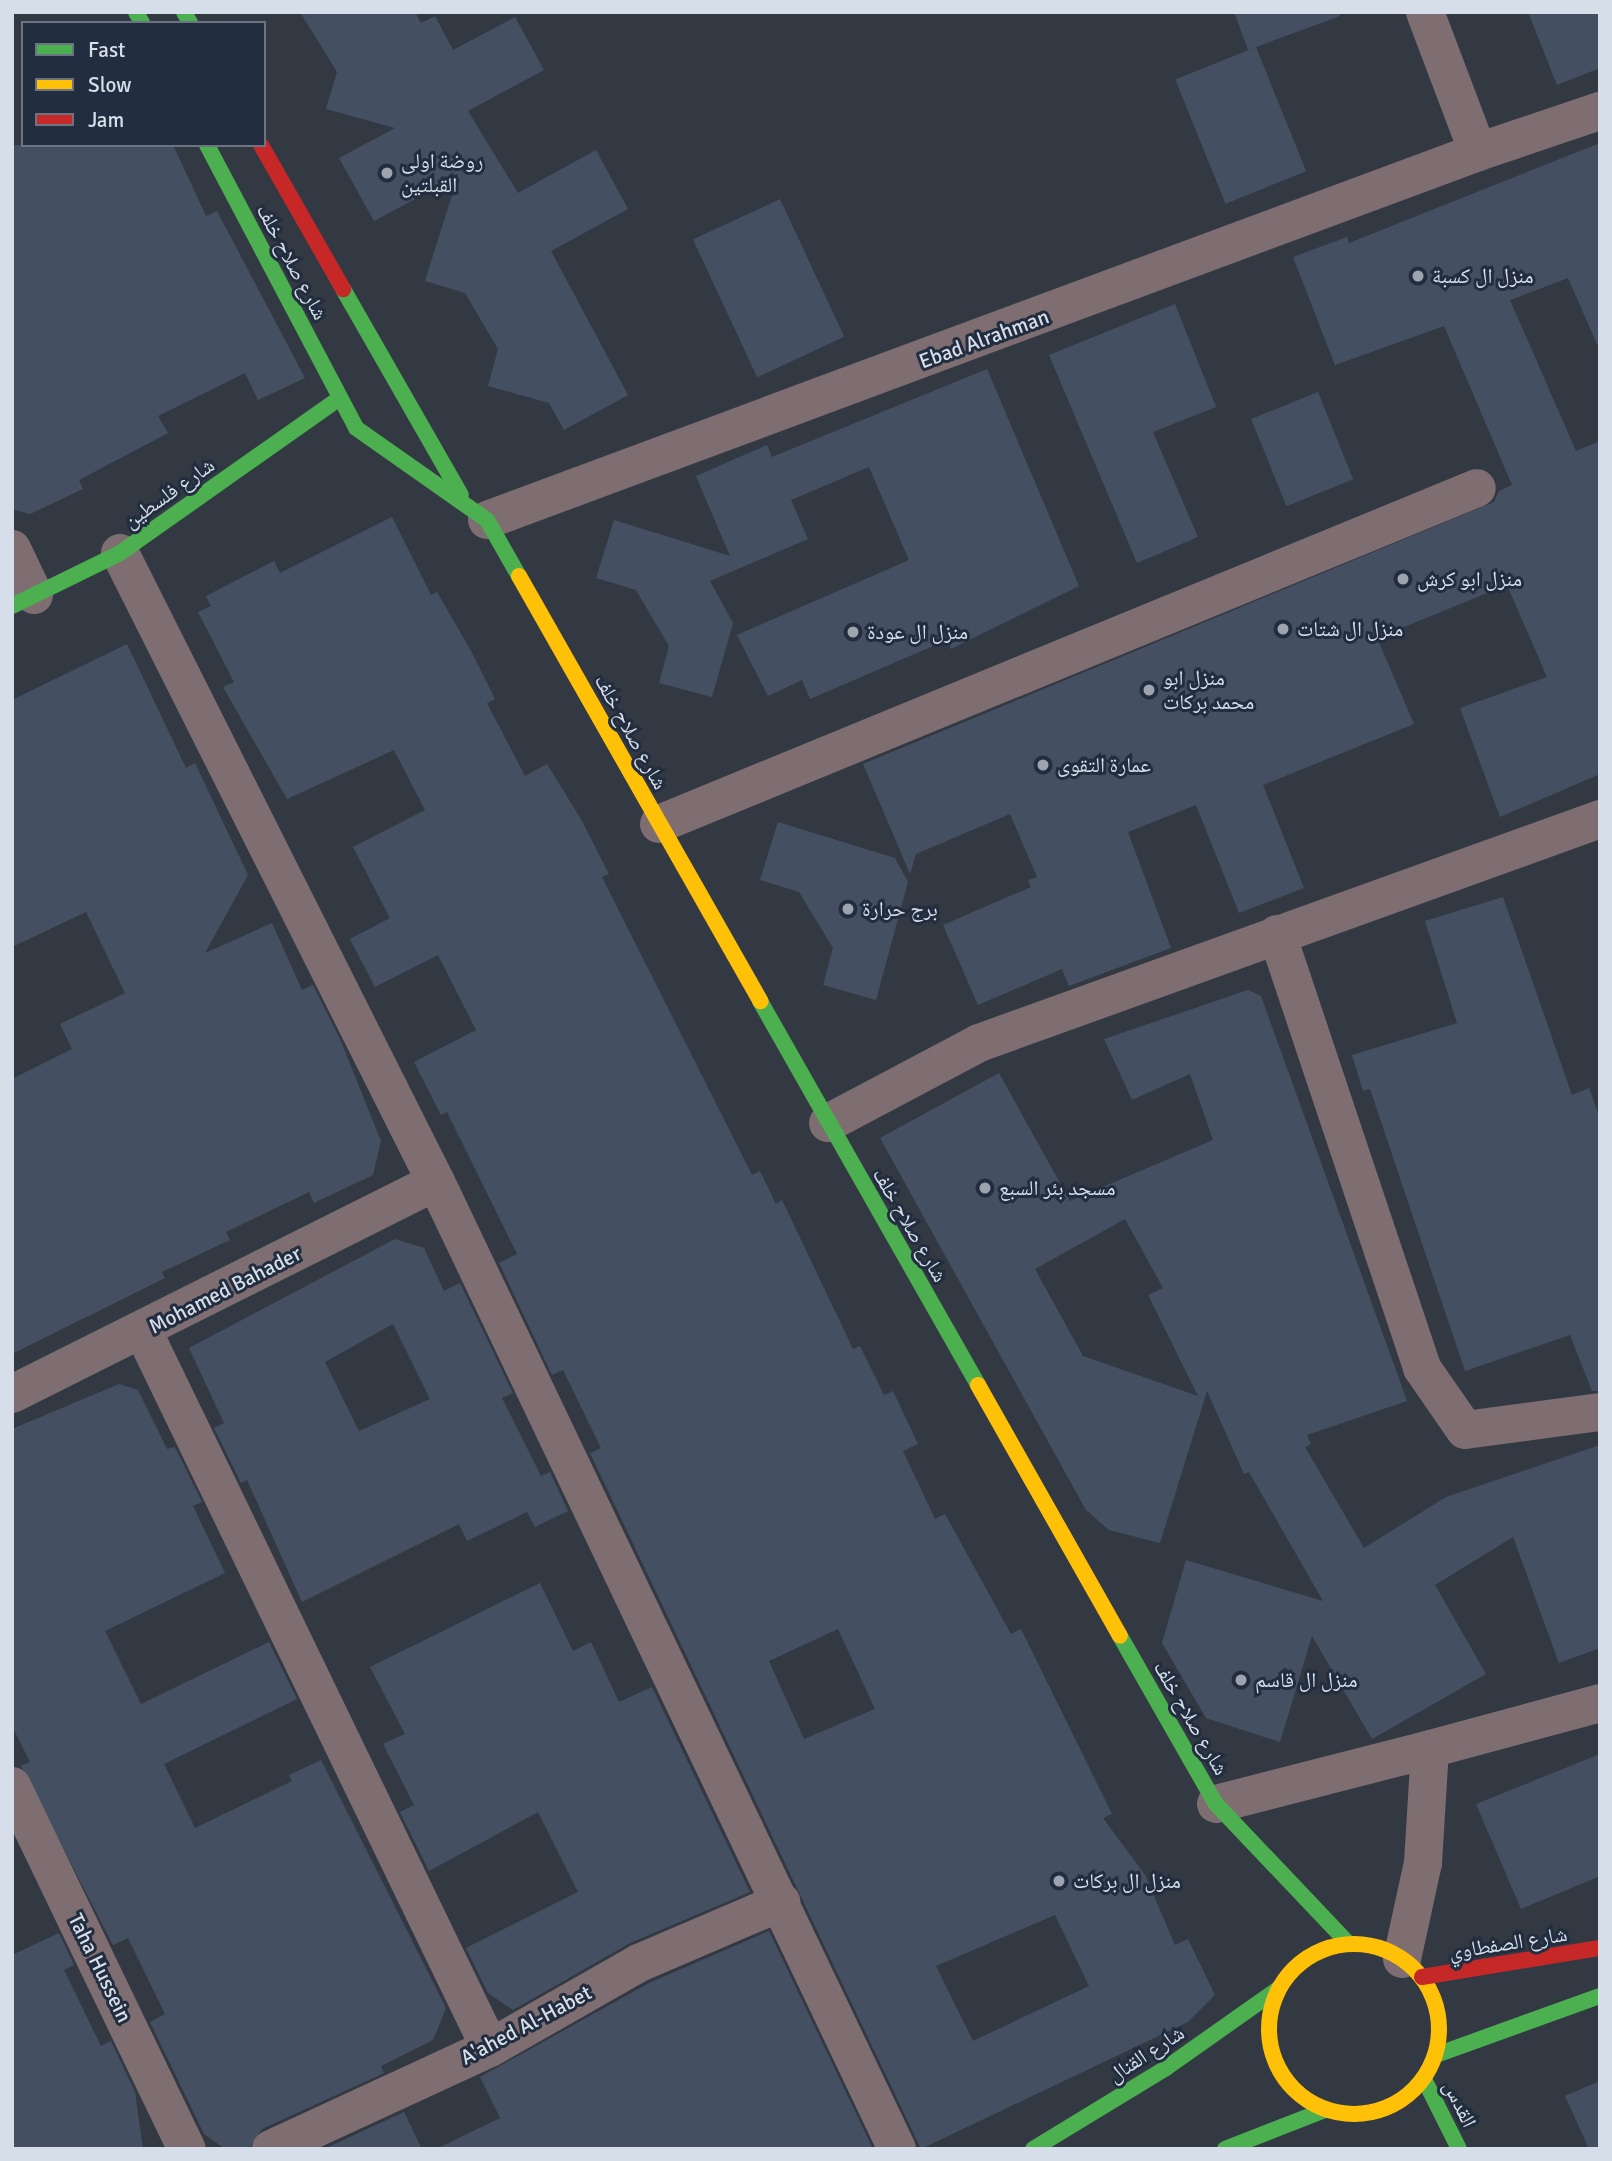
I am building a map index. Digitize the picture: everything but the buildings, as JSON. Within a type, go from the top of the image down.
[{"type":"main road","name":"شارع صلاح خلف","points":[[208,147],[356,428],[477,513]]},
{"type":"main road","name":"شارع صلاح خلف","points":[[262,147],[659,824],[1216,1804],[1349,1944]]},
{"type":"main road","name":"شارع فلسطين","points":[[23,600],[120,553],[340,398]]},
{"type":"main road","points":[[1225,2149],[1325,2110],[1381,2110],[1424,2078],[1436,2055],[1440,2028],[1412,1968],[1349,1944],[1295,1966],[1278,1989],[1269,2046],[1280,2073],[1325,2110]]},
{"type":"main road","name":"شارع الصفطاوي","points":[[1412,1968],[1600,1948]]},
{"type":"main road","name":"شارع القنال","points":[[1033,2149],[1166,2068],[1278,1989]]},
{"type":"main road","points":[[1436,2055],[1600,1996]]},
{"type":"main road","name":"القدس","points":[[1424,2078],[1459,2149]]},
{"type":"street","points":[[1425,12],[1478,152]]},
{"type":"street","name":"Ebad Alrahman","points":[[477,513],[1478,152],[1600,111]]},
{"type":"street","points":[[659,824],[1477,488]]},
{"type":"street","points":[[12,549],[23,600]]},
{"type":"street","points":[[120,553],[436,1182],[897,2149]]},
{"type":"street","points":[[828,1123],[979,1043],[1600,819]]},
{"type":"street","points":[[1277,934],[1422,1368],[1465,1430],[1600,1412]]},
{"type":"street","name":"Mohamed Bahader","points":[[12,1394],[144,1332],[436,1182]]},
{"type":"street","points":[[144,1332],[490,2048]]},
{"type":"street","points":[[1216,1804],[1600,1703]]},
{"type":"street","points":[[1412,1968],[1423,1863],[1430,1749]]},
{"type":"street","name":"Taha Hussein","points":[[12,1786],[187,2149]]},
{"type":"street","name":"A'ahed Al-Habet","points":[[271,2149],[490,2048],[639,1963],[780,1902]]},
{"type":"traffic: fast","points":[[136,12],[141,21]]},
{"type":"traffic: fast","points":[[184,12],[189,21]]},
{"type":"traffic: fast","points":[[208,147],[356,428],[487,520],[519,576]]},
{"type":"traffic: fast","points":[[343,289],[461,495]]},
{"type":"traffic: fast","points":[[12,606],[120,553],[340,398]]},
{"type":"traffic: fast","points":[[760,1001],[978,1385]]},
{"type":"traffic: fast","points":[[1120,1636],[1216,1804],[1349,1944]]},
{"type":"traffic: fast","points":[[1033,2149],[1166,2068],[1278,1989]]},
{"type":"traffic: fast","points":[[1436,2055],[1600,1996]]},
{"type":"traffic: fast","points":[[1424,2079],[1459,2149]]},
{"type":"traffic: fast","points":[[1225,2149],[1325,2110]]},
{"type":"traffic: slow","points":[[519,576],[760,1001]]},
{"type":"traffic: slow","points":[[978,1385],[1120,1636]]},
{"type":"traffic: slow","points":[[1354,1944],[1387,1951],[1414,1969],[1432,1996],[1439,2029],[1432,2062],[1414,2089],[1387,2107],[1354,2114],[1321,2107],[1294,2089],[1276,2062],[1269,2029],[1276,1996],[1294,1969],[1321,1951],[1354,1944]]},
{"type":"traffic: jam","points":[[262,147],[343,289]]},
{"type":"traffic: jam","points":[[1422,1977],[1600,1948]]},
{"type":"place","name":"روضة اولى القبلتين","points":[[387,173]]},
{"type":"place","name":"منزل ال كسبة","points":[[1418,276]]},
{"type":"place","name":"منزل ابو كرش","points":[[1403,579]]},
{"type":"place","name":"منزل ال شتات","points":[[1283,629]]},
{"type":"place","name":"منزل ال عودة","points":[[853,632]]},
{"type":"place","name":"منزل ابو محمد بركات","points":[[1149,690]]},
{"type":"place","name":"عمارة التقوى","points":[[1043,765]]},
{"type":"place","name":"برج حرارة","points":[[848,909]]},
{"type":"place","name":"مسجد بئر السبع","points":[[985,1188]]},
{"type":"place","name":"منزل ال قاسم","points":[[1241,1680]]},
{"type":"place","name":"منزل ال بركات","points":[[1059,1881]]}]
